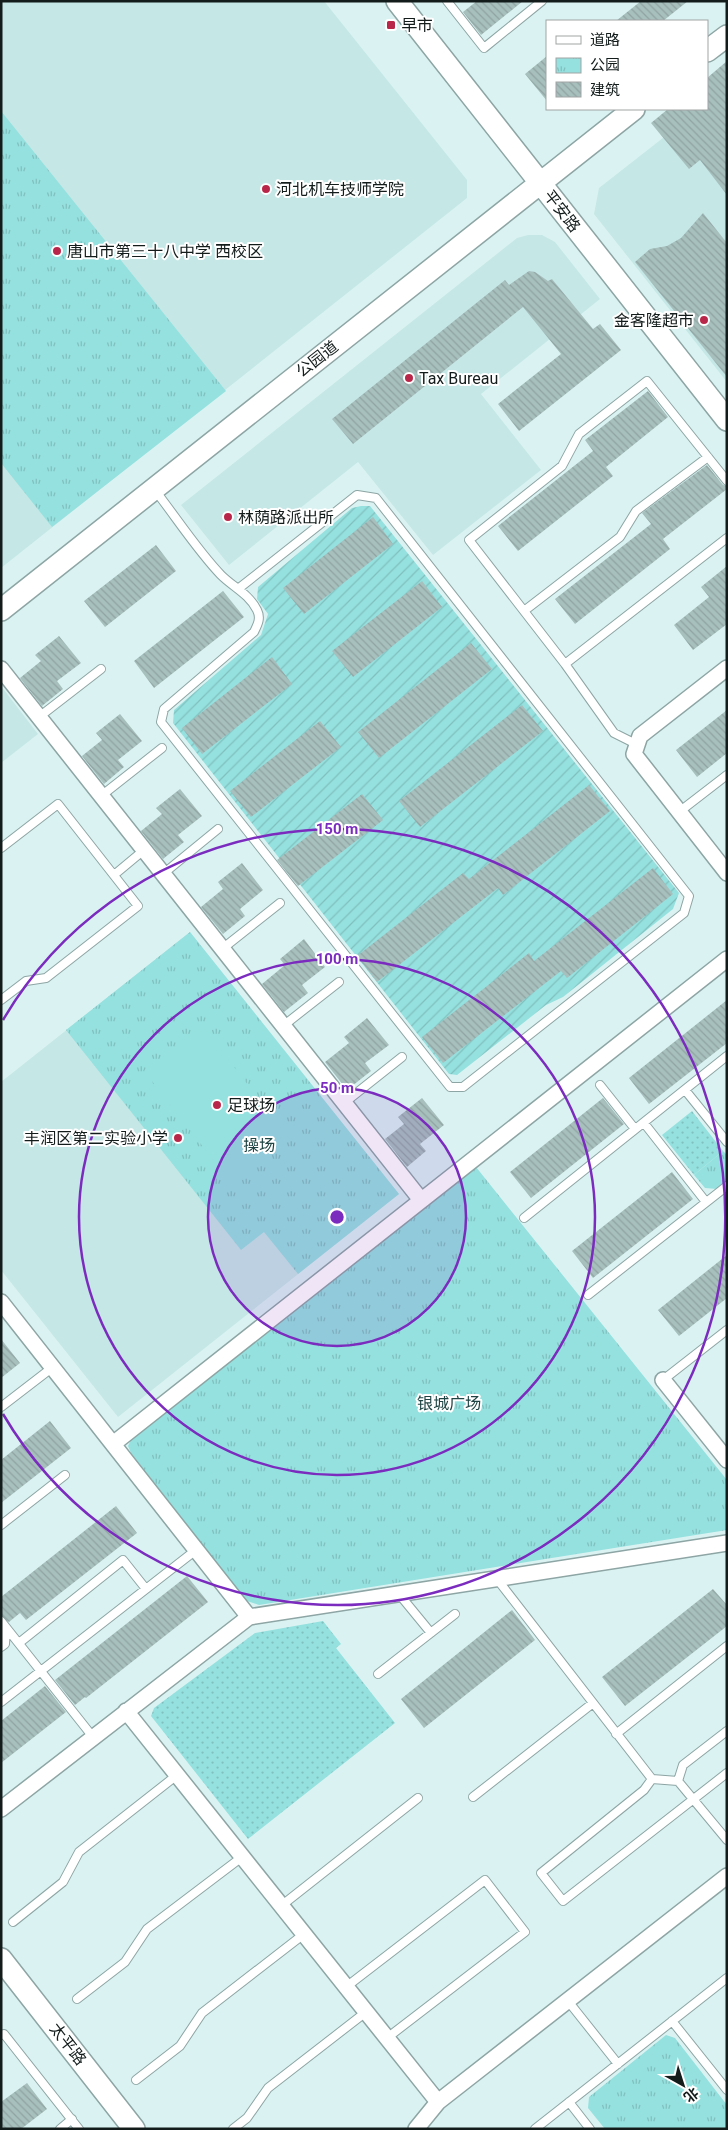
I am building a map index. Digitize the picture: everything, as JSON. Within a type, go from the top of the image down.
[{"type":"main road","name":"平安路","points":[[397,1],[727,420]]},
{"type":"main road","points":[[708,50],[727,36]]},
{"type":"main road","name":"公园道","points":[[1,610],[633,110]]},
{"type":"main road","name":"太平路","points":[[1,1959],[134,2129]]},
{"type":"street","points":[[727,668],[640,736],[634,754],[727,873]]},
{"type":"street","points":[[1,669],[421,1200]]},
{"type":"street","points":[[113,1444],[727,959]]},
{"type":"street","points":[[4,1311],[53,1367],[249,1617]]},
{"type":"street","points":[[663,1380],[727,1460]]},
{"type":"street","points":[[1,1809],[249,1617],[727,1543]]},
{"type":"street","points":[[126,1711],[438,2102]]},
{"type":"street","points":[[416,2129],[438,2102],[727,1876]]},
{"type":"lane","points":[[447,1],[484,48],[542,1]]},
{"type":"lane","points":[[636,744],[614,733],[565,664],[469,540],[562,466],[579,434],[647,381],[727,480]]},
{"type":"lane","points":[[524,612],[620,537],[636,511],[708,456]]},
{"type":"lane","points":[[154,489],[222,576],[238,588],[258,612],[259,623],[254,632],[164,709],[161,722],[450,1086],[462,1087],[684,912],[689,896],[376,498],[356,495],[238,588]]},
{"type":"lane","points":[[565,664],[727,538]]},
{"type":"lane","points":[[39,717],[101,669]]},
{"type":"lane","points":[[101,796],[162,748]]},
{"type":"lane","points":[[678,812],[727,775]]},
{"type":"lane","points":[[1,848],[58,804],[138,906],[46,978],[26,981],[1,1000]]},
{"type":"lane","points":[[163,874],[218,829]]},
{"type":"lane","points":[[114,875],[144,850]]},
{"type":"lane","points":[[222,949],[280,903]]},
{"type":"lane","points":[[283,1026],[339,982]]},
{"type":"lane","points":[[524,1218],[727,1056]]},
{"type":"lane","points":[[344,1103],[402,1057]]},
{"type":"lane","points":[[600,1085],[635,1130]]},
{"type":"lane","points":[[685,1090],[727,1142]]},
{"type":"lane","points":[[644,1123],[706,1202]]},
{"type":"lane","points":[[588,1295],[727,1186]]},
{"type":"lane","points":[[663,1380],[727,1330]]},
{"type":"lane","points":[[1,1407],[53,1367]]},
{"type":"lane","points":[[1,1525],[65,1475]]},
{"type":"lane","points":[[1,1702],[196,1550]]},
{"type":"lane","points":[[19,1643],[122,1560],[146,1589]]},
{"type":"lane","points":[[497,1579],[652,1779],[678,1781],[727,1840]]},
{"type":"lane","points":[[399,1594],[430,1633]]},
{"type":"lane","points":[[378,1674],[456,1614]]},
{"type":"lane","points":[[4,1624],[93,1737]]},
{"type":"lane","points":[[1,1647],[5,1644],[4,1624]]},
{"type":"lane","points":[[616,1734],[727,1646]]},
{"type":"lane","points":[[473,1797],[593,1703]]},
{"type":"lane","points":[[678,1781],[683,1765],[727,1731]]},
{"type":"lane","points":[[652,1779],[644,1790],[541,1873],[564,1900],[727,1773]]},
{"type":"lane","points":[[13,1922],[63,1882],[79,1852],[178,1776]]},
{"type":"lane","points":[[281,1906],[418,1798]]},
{"type":"lane","points":[[77,1999],[125,1962],[147,1929],[242,1856]]},
{"type":"lane","points":[[346,1987],[485,1880],[525,1932],[387,2038]]},
{"type":"lane","points":[[136,2080],[180,2046],[202,2013],[304,1934]]},
{"type":"lane","points":[[535,2129],[727,1978]]},
{"type":"lane","points":[[568,2000],[618,2064]]},
{"type":"lane","points":[[233,2129],[247,2118],[268,2088],[366,2012]]},
{"type":"lane","points":[[672,2021],[727,2090]]},
{"type":"lane","points":[[1,2036],[4,2034],[79,2129]]},
{"type":"lane","points":[[569,2102],[590,2129]]},
{"type":"lane","points":[[60,2129],[72,2119]]},
{"type":"shaded area","name":"河北机车技师学院","points":[[1,1],[324,1],[467,180],[467,198],[1,568]]},
{"type":"shaded area","points":[[727,87],[727,382],[594,214],[599,188],[699,110],[708,110],[708,102]]},
{"type":"shaded area","points":[[528,235],[542,235],[555,242],[600,299],[481,394],[541,470],[433,555],[358,462],[229,565],[181,505],[517,238]]},
{"type":"shaded area","points":[[1,686],[38,734],[1,763]]},
{"type":"shaded area","name":"丰润区第二实验小学","points":[[190,932],[399,1194],[118,1417],[1,1270],[1,1082]]},
{"type":"green space","name":"唐山市第三十八中学 西校区","points":[[1,111],[226,391],[52,527],[1,463]]},
{"type":"green space","points":[[370,506],[679,893],[673,909],[563,997],[546,1005],[457,1075],[449,1074],[173,723],[174,710],[261,635],[268,614],[257,599],[258,587],[352,508]]},
{"type":"green space","name":"操场","points":[[190,932],[399,1194],[298,1274],[264,1232],[241,1250],[66,1030]]},
{"type":"green space","name":"足球场","points":[[202,1026],[290,1139],[232,1184],[144,1071]]},
{"type":"green space","points":[[692,1111],[723,1151],[694,1175],[662,1135]]},
{"type":"green space","points":[[723,1151],[727,1155],[727,1182],[717,1189],[705,1188],[694,1175]]},
{"type":"green space","name":"银城广场","points":[[476,1167],[727,1480],[727,1530],[259,1605],[247,1601],[131,1453],[128,1446],[132,1438]]},
{"type":"green space","points":[[323,1621],[341,1644],[336,1648],[395,1723],[248,1839],[151,1716],[154,1708],[255,1633]]},
{"type":"green space","points":[[666,2035],[675,2038],[727,2105],[727,2129],[605,2129],[588,2108],[589,2097]]},
{"type":"building","points":[[477,1],[523,1],[481,35],[463,12]]},
{"type":"building","points":[[641,1],[688,1],[664,20],[617,20]]},
{"type":"building","points":[[546,57],[546,100],[525,74]]},
{"type":"building","points":[[727,61],[727,195],[700,160],[689,169],[651,123],[667,110],[708,110],[708,77]]},
{"type":"building","name":"金客隆超市","points":[[703,213],[727,243],[727,377],[635,262],[650,249],[667,246],[681,238]]},
{"type":"building","name":"Tax Bureau","points":[[529,271],[535,272],[548,281],[552,279],[593,329],[600,324],[621,350],[519,431],[498,404],[561,354],[523,307],[353,444],[332,419],[505,280],[509,285]]},
{"type":"building","points":[[648,391],[668,417],[606,467],[613,476],[518,551],[498,526],[593,451],[585,440]]},
{"type":"building","points":[[707,465],[723,485],[727,486],[727,489],[663,539],[670,549],[575,624],[555,599],[651,524],[642,513]]},
{"type":"building","points":[[373,517],[393,544],[304,614],[283,588]]},
{"type":"building","points":[[156,545],[176,571],[105,627],[84,601]]},
{"type":"building","points":[[727,566],[727,624],[693,650],[674,625],[709,597],[701,587]]},
{"type":"building","points":[[422,581],[442,607],[353,677],[332,651]]},
{"type":"building","points":[[223,591],[244,617],[154,688],[134,661]]},
{"type":"building","points":[[59,636],[81,663],[57,681],[63,689],[42,706],[20,678],[41,661],[35,655]]},
{"type":"building","points":[[471,643],[492,669],[379,758],[358,732]]},
{"type":"building","points":[[272,657],[292,684],[202,754],[182,728]]},
{"type":"building","points":[[522,705],[543,731],[420,827],[399,801]]},
{"type":"building","points":[[727,710],[727,753],[697,777],[676,750]]},
{"type":"building","points":[[120,714],[142,741],[118,760],[124,767],[104,784],[82,756],[102,740],[96,733]]},
{"type":"building","points":[[320,721],[341,747],[251,817],[230,791]]},
{"type":"building","points":[[589,785],[610,811],[503,895],[498,888],[377,982],[357,956],[463,873],[469,879]]},
{"type":"building","points":[[180,789],[202,816],[178,835],[184,842],[163,859],[141,831],[162,814],[156,808]]},
{"type":"building","points":[[362,794],[383,820],[298,886],[277,860]]},
{"type":"building","points":[[242,863],[263,890],[240,909],[245,916],[223,934],[201,907],[223,889],[218,882]]},
{"type":"building","points":[[653,868],[673,894],[567,978],[561,971],[443,1063],[422,1037],[529,953],[534,961]]},
{"type":"building","points":[[304,939],[325,967],[302,985],[308,993],[284,1012],[262,984],[285,965],[280,959]]},
{"type":"building","points":[[727,1000],[727,1043],[649,1104],[629,1078]]},
{"type":"building","points":[[367,1018],[389,1045],[365,1063],[371,1071],[347,1090],[325,1062],[349,1043],[344,1037]]},
{"type":"building","points":[[422,1098],[444,1125],[420,1144],[426,1151],[407,1167],[385,1139],[404,1124],[398,1117]]},
{"type":"building","points":[[603,1098],[624,1124],[531,1198],[510,1172]]},
{"type":"building","points":[[672,1172],[693,1199],[593,1278],[572,1251]]},
{"type":"building","points":[[727,1255],[727,1298],[679,1336],[658,1310]]},
{"type":"building","points":[[1,1339],[20,1363],[1,1378]]},
{"type":"building","points":[[50,1421],[71,1448],[1,1503],[1,1460]]},
{"type":"building","points":[[116,1506],[137,1533],[26,1620],[20,1613],[9,1622],[1,1616],[1,1597]]},
{"type":"building","points":[[187,1576],[208,1602],[75,1705],[55,1680]]},
{"type":"building","points":[[713,1589],[727,1605],[727,1626],[625,1706],[602,1677]]},
{"type":"building","points":[[512,1610],[535,1640],[424,1728],[401,1699]]},
{"type":"building","points":[[45,1686],[66,1712],[1,1763],[1,1721]]},
{"type":"building","points":[[27,2083],[47,2109],[21,2129],[1,2129],[1,2102]]},
{"type":"place","name":"早市","points":[[391,25]]},
{"type":"place","name":"河北机车技师学院","points":[[266,189]]},
{"type":"place","name":"唐山市第三十八中学 西校区","points":[[57,251]]},
{"type":"place","name":"金客隆超市","points":[[704,320]]},
{"type":"place","name":"Tax Bureau","points":[[409,378]]},
{"type":"place","name":"林荫路派出所","points":[[228,517]]},
{"type":"place","name":"足球场","points":[[217,1105]]},
{"type":"place","name":"丰润区第二实验小学","points":[[178,1138]]}]
